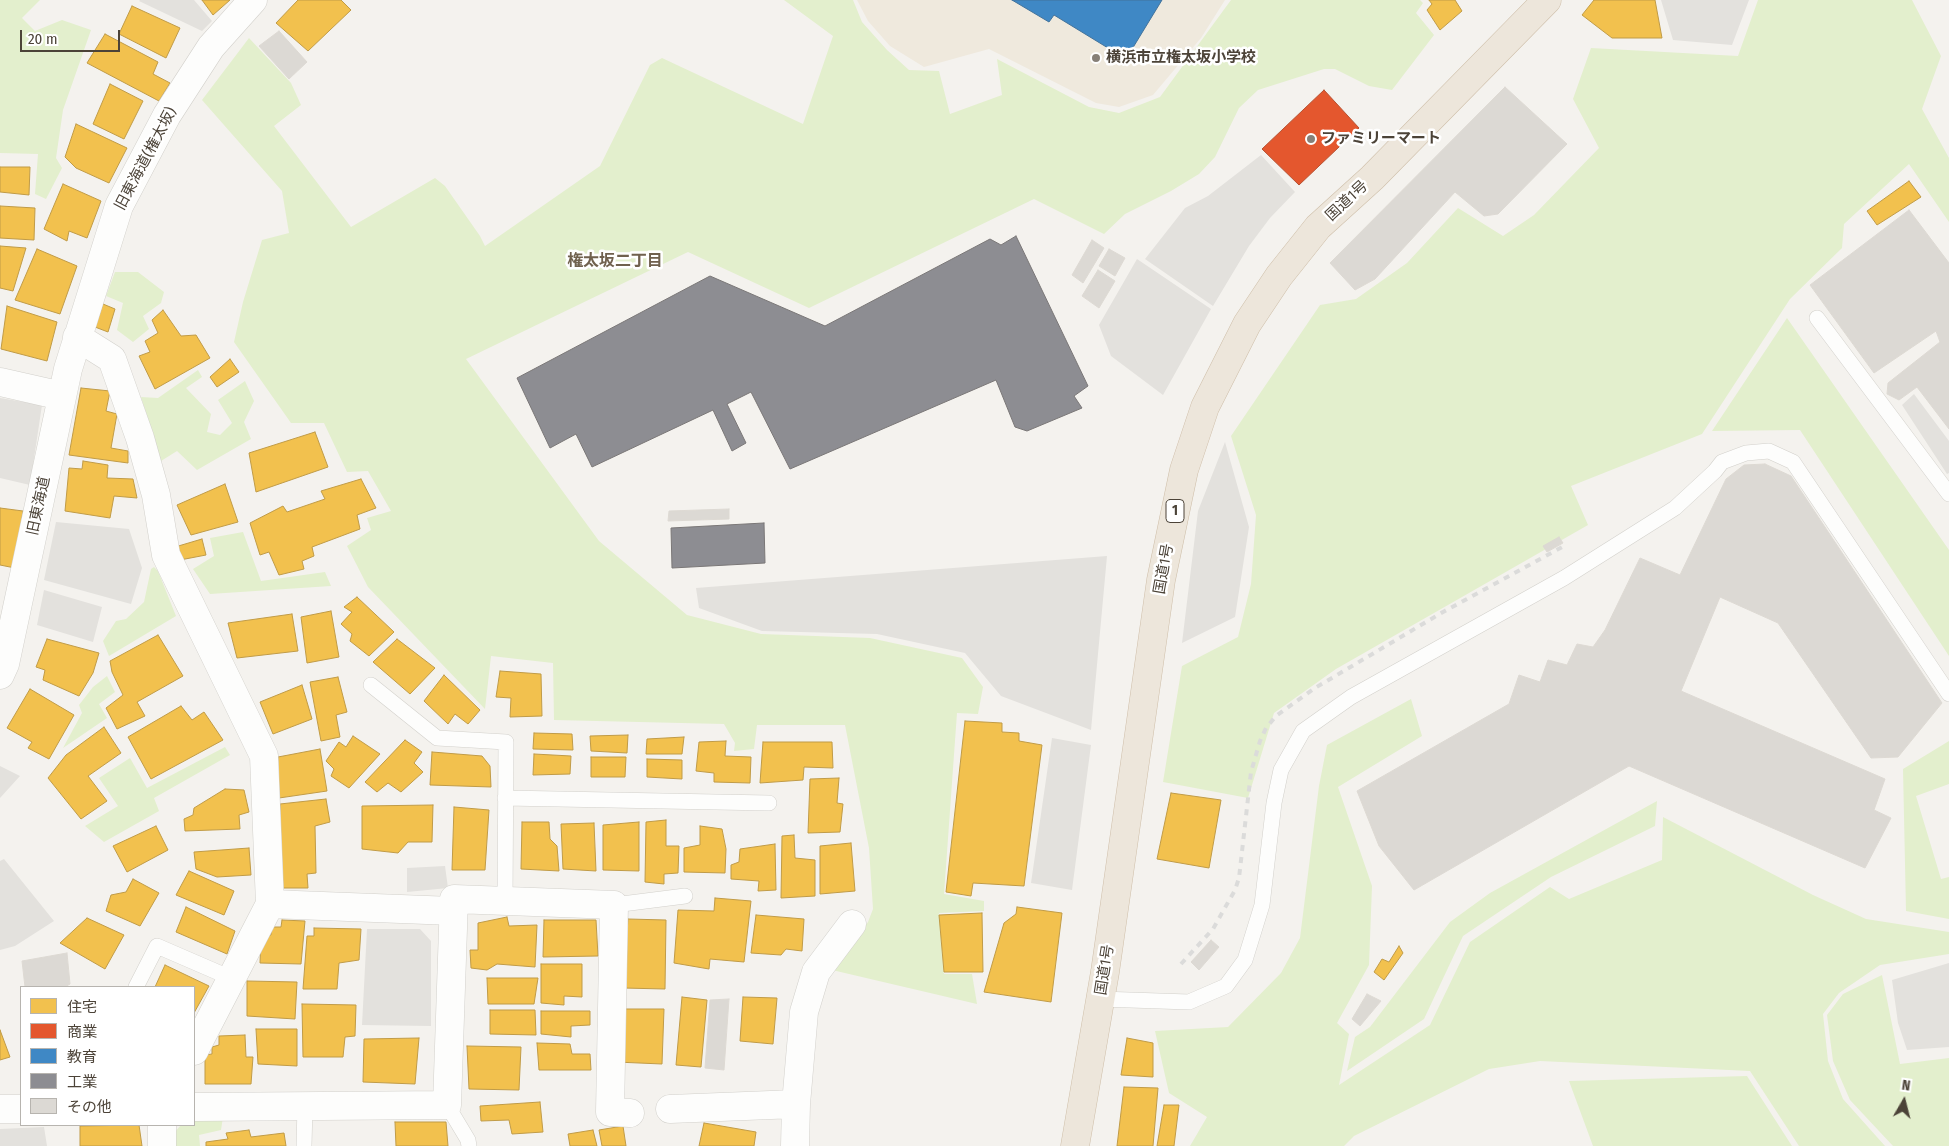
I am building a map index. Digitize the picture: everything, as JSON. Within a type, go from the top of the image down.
[{"type":"highway","name":"国道1号","points":[[1075,1146],[1100,999],[1161,580],[1184,470],[1205,407],[1247,324],[1279,276],[1318,228],[1372,178],[1547,0]]},
{"type":"street","name":"旧東海道(権太坂)","points":[[77,337],[119,206],[167,115],[211,47],[253,0]]},
{"type":"street","name":"旧東海道","points":[[0,675],[4,664],[62,396],[77,337]]},
{"type":"street","points":[[77,337],[112,359],[140,438],[156,495],[166,554],[264,756],[270,904],[195,1050]]},
{"type":"street","points":[[0,382],[62,396]]},
{"type":"street","points":[[195,1107],[447,1105],[454,899],[614,905],[610,1112],[630,1113]]},
{"type":"street","points":[[270,904],[453,911]]},
{"type":"street","points":[[795,1146],[796,1104],[804,1012],[816,972],[852,924]]},
{"type":"street","points":[[670,1109],[796,1104]]},
{"type":"street","points":[[0,1109],[20,1109]]},
{"type":"street","points":[[162,1126],[162,1146]]},
{"type":"lane","points":[[1817,318],[1949,494]]},
{"type":"lane","points":[[1100,999],[1189,1002],[1226,986],[1245,960],[1262,905],[1274,804],[1282,770],[1303,731],[1351,697],[1564,578],[1675,508],[1716,471],[1722,462],[1746,453],[1769,451],[1793,462],[1949,694]]},
{"type":"lane","points":[[371,685],[437,738],[506,742],[505,902]]},
{"type":"lane","points":[[505,798],[768,803]]},
{"type":"lane","points":[[614,905],[685,896]]},
{"type":"lane","points":[[137,986],[157,946],[231,978]]},
{"type":"lane","points":[[447,1105],[468,1140],[469,1146]]},
{"type":"lane","points":[[304,1146],[305,1106]]},
{"type":"shaded area","points":[[140,0],[194,0],[212,21],[202,31]]},
{"type":"shaded area","name":"横浜市立権太坂小学校","points":[[857,0],[1225,0],[1201,38],[1153,95],[1119,107],[1096,103],[989,49],[924,67],[890,46],[868,21]]},
{"type":"shaded area","points":[[1661,0],[1749,0],[1732,45],[1673,40]]},
{"type":"shaded area","points":[[1261,155],[1295,192],[1270,218],[1249,246],[1213,306],[1145,259],[1185,208],[1208,196]]},
{"type":"shaded area","points":[[1137,259],[1211,309],[1163,395],[1111,356],[1099,325]]},
{"type":"shaded area","points":[[1914,394],[1949,441],[1949,473],[1947,474],[1902,405]]},
{"type":"shaded area","points":[[0,398],[42,405],[30,485],[0,478]]},
{"type":"shaded area","points":[[1225,442],[1249,527],[1235,617],[1182,643],[1198,511]]},
{"type":"shaded area","points":[[56,522],[129,529],[142,568],[131,604],[44,580]]},
{"type":"shaded area","points":[[1107,556],[1091,730],[1001,696],[965,653],[877,634],[762,631],[699,608],[696,588]]},
{"type":"shaded area","points":[[44,590],[102,607],[93,642],[37,625]]},
{"type":"shaded area","points":[[1052,738],[1091,745],[1072,890],[1031,883]]},
{"type":"shaded area","points":[[0,766],[20,776],[0,798]]},
{"type":"shaded area","points":[[4,859],[54,921],[15,946],[0,950],[0,861]]},
{"type":"shaded area","points":[[445,866],[448,888],[407,892],[407,868]]},
{"type":"shaded area","points":[[367,929],[420,929],[431,941],[431,1026],[362,1025]]},
{"type":"shaded area","points":[[1949,963],[1949,1047],[1907,1050],[1898,1023],[1892,980]]},
{"type":"shaded area","points":[[44,1127],[47,1146],[0,1146],[0,1129]]},
{"type":"green space","points":[[0,0],[40,0],[22,18],[35,31],[62,20],[91,30],[63,110],[56,158],[62,168],[46,199],[35,194],[38,154],[0,153]]},
{"type":"green space","points":[[784,0],[853,0],[862,22],[887,50],[909,70],[939,71],[950,114],[1002,95],[997,59],[1089,107],[1119,113],[1160,97],[1231,0],[1420,0],[1423,3],[1416,13],[1434,35],[1392,90],[1369,86],[1335,69],[1324,69],[1258,90],[1239,108],[1215,157],[1199,174],[1171,191],[1125,214],[1104,234],[1034,199],[809,308],[688,252],[466,359],[599,541],[687,615],[761,634],[870,638],[962,658],[983,687],[978,714],[957,713],[944,894],[984,901],[984,911],[939,913],[944,974],[972,974],[977,1004],[832,970],[868,922],[873,909],[869,848],[845,725],[757,725],[754,749],[734,751],[735,743],[724,724],[554,720],[553,663],[491,656],[485,709],[368,587],[347,546],[371,530],[367,518],[391,511],[368,471],[347,472],[324,423],[291,423],[234,342],[243,302],[262,240],[289,233],[282,191],[202,100],[249,38],[291,83],[301,105],[274,126],[351,227],[435,178],[445,186],[485,246],[600,166],[650,65],[662,58],[803,124],[833,36]]},
{"type":"green space","points":[[1758,0],[1912,0],[1941,56],[1922,109],[1949,158],[1949,222],[1909,164],[1844,224],[1842,248],[1790,299],[1702,434],[1571,486],[1588,525],[1336,669],[1274,713],[1248,798],[1163,782],[1182,666],[1238,637],[1251,584],[1256,515],[1231,436],[1320,305],[1356,299],[1407,263],[1458,208],[1503,236],[1534,215],[1599,148],[1573,99],[1591,48],[1738,56]]},
{"type":"green space","points":[[115,272],[138,272],[164,292],[161,303],[143,316],[149,329],[133,342],[117,330],[123,303],[106,296]]},
{"type":"green space","points":[[1787,318],[1949,550],[1949,656],[1800,430],[1712,431]]},
{"type":"green space","points":[[198,370],[202,377],[186,388],[211,414],[207,432],[220,435],[232,423],[218,400],[245,381],[254,401],[244,422],[251,439],[197,470],[177,451],[161,461],[141,397],[158,398]]},
{"type":"green space","points":[[243,532],[261,581],[325,572],[331,586],[210,594],[193,569],[214,556],[210,538]]},
{"type":"green space","points":[[154,567],[158,571],[176,616],[109,656],[103,641],[116,621],[126,619],[144,602],[151,569]]},
{"type":"green space","points":[[107,676],[115,692],[99,704],[107,718],[63,748],[82,713],[79,705],[93,687]]},
{"type":"green space","points":[[1411,699],[1422,736],[1338,787],[1372,886],[1369,965],[1337,1023],[1349,1034],[1339,1085],[1430,1025],[1470,942],[1550,887],[1569,899],[1662,860],[1663,817],[1813,895],[1866,919],[1949,932],[1949,954],[1880,965],[1839,993],[1823,1014],[1828,1061],[1843,1099],[1885,1146],[1799,1146],[1750,1071],[1540,1061],[1489,1069],[1354,1136],[1344,1146],[1190,1146],[1207,1117],[1169,1093],[1155,1031],[1228,1027],[1281,973],[1300,938],[1319,786],[1327,745]]},
{"type":"green space","points":[[1949,741],[1949,784],[1916,796],[1941,879],[1949,877],[1949,919],[1906,911],[1903,769]]},
{"type":"green space","points":[[225,747],[230,755],[154,798],[159,811],[104,842],[85,826],[118,806],[99,778],[130,758],[147,788]]},
{"type":"green space","points":[[1657,801],[1655,826],[1551,877],[1463,936],[1424,1019],[1347,1071],[1355,1037],[1370,1027],[1450,922],[1490,893]]},
{"type":"green space","points":[[1882,975],[1900,1064],[1949,1058],[1949,1146],[1893,1146],[1850,1100],[1833,1061],[1827,1015],[1843,994]]},
{"type":"green space","points":[[1747,1076],[1792,1146],[1593,1146],[1569,1081]]},
{"type":"green space","points":[[223,1117],[221,1130],[199,1135],[200,1146],[175,1146],[173,1134],[180,1126],[195,1126],[195,1120]]},
{"type":"building: 住宅","points":[[202,0],[230,0],[213,15]]},
{"type":"building: 住宅","points":[[298,0],[341,0],[351,10],[308,51],[276,23]]},
{"type":"building: 住宅","points":[[1429,0],[1455,0],[1462,11],[1440,30],[1427,10],[1432,4]]},
{"type":"building: 住宅","points":[[1594,0],[1655,0],[1662,38],[1612,38],[1582,15]]},
{"type":"building: 住宅","points":[[132,6],[180,28],[166,58],[119,34]]},
{"type":"building: 住宅","points":[[105,34],[158,62],[153,74],[170,83],[159,101],[87,63]]},
{"type":"building: 住宅","points":[[110,84],[143,101],[124,139],[93,124]]},
{"type":"building: 住宅","points":[[76,124],[127,148],[109,183],[76,168],[65,157]]},
{"type":"building: 住宅","points":[[0,167],[30,167],[29,195],[0,192]]},
{"type":"building: 住宅","points":[[1909,181],[1921,197],[1877,225],[1867,211]]},
{"type":"building: 住宅","points":[[63,184],[101,201],[87,238],[69,231],[67,241],[44,229]]},
{"type":"building: 住宅","points":[[0,206],[35,208],[34,240],[0,238]]},
{"type":"building: 住宅","points":[[0,246],[26,248],[13,291],[0,288]]},
{"type":"building: 住宅","points":[[37,249],[77,266],[60,314],[15,300]]},
{"type":"building: 住宅","points":[[103,304],[115,309],[108,332],[95,327]]},
{"type":"building: 住宅","points":[[7,306],[57,322],[47,361],[1,349]]},
{"type":"building: 住宅","points":[[163,310],[181,336],[196,335],[210,358],[155,389],[139,356],[150,352],[145,341],[158,333],[152,320]]},
{"type":"building: 住宅","points":[[230,359],[239,372],[217,387],[210,377]]},
{"type":"building: 住宅","points":[[81,388],[110,391],[106,411],[117,414],[111,448],[128,451],[128,463],[69,455]]},
{"type":"building: 住宅","points":[[315,432],[328,467],[256,492],[249,453]]},
{"type":"building: 住宅","points":[[83,461],[108,465],[107,478],[133,479],[137,498],[114,496],[110,518],[65,511],[69,468],[82,469]]},
{"type":"building: 住宅","points":[[361,479],[376,508],[357,515],[360,529],[312,547],[314,556],[302,561],[304,569],[279,575],[269,552],[260,555],[250,523],[283,506],[287,512],[325,499],[321,491]]},
{"type":"building: 住宅","points":[[225,484],[238,522],[191,535],[177,505]]},
{"type":"building: 住宅","points":[[0,508],[23,511],[15,568],[0,565]]},
{"type":"building: 住宅","points":[[202,539],[206,555],[180,560],[175,547]]},
{"type":"building: 住宅","points":[[357,597],[394,632],[369,656],[350,641],[352,634],[341,624],[352,612],[344,607]]},
{"type":"building: 住宅","points":[[331,611],[339,657],[307,663],[301,617]]},
{"type":"building: 住宅","points":[[292,614],[298,651],[237,658],[228,623]]},
{"type":"building: 住宅","points":[[158,635],[183,676],[137,702],[145,716],[117,729],[106,708],[123,695],[112,672],[110,661]]},
{"type":"building: 住宅","points":[[47,639],[99,653],[93,673],[79,696],[43,680],[45,670],[36,667]]},
{"type":"building: 住宅","points":[[397,639],[435,668],[410,694],[373,662]]},
{"type":"building: 住宅","points":[[500,671],[541,674],[542,716],[510,717],[511,698],[496,697]]},
{"type":"building: 住宅","points":[[444,675],[480,710],[468,724],[455,714],[448,724],[424,701]]},
{"type":"building: 住宅","points":[[338,677],[347,712],[336,715],[340,737],[321,741],[310,682]]},
{"type":"building: 住宅","points":[[302,685],[312,719],[273,734],[260,702]]},
{"type":"building: 住宅","points":[[30,689],[74,715],[49,759],[28,748],[32,742],[7,728]]},
{"type":"building: 住宅","points":[[181,706],[192,720],[204,712],[223,740],[151,779],[128,737]]},
{"type":"building: 住宅","points":[[965,721],[1002,723],[1002,732],[1019,733],[1019,741],[1042,745],[1024,886],[973,883],[971,896],[946,892]]},
{"type":"building: 住宅","points":[[104,727],[121,753],[88,776],[107,801],[81,819],[48,778],[66,755]]},
{"type":"building: 住宅","points":[[534,733],[572,734],[573,750],[533,749]]},
{"type":"building: 住宅","points":[[628,735],[627,753],[591,751],[590,736]]},
{"type":"building: 住宅","points":[[353,736],[380,754],[349,788],[331,776],[334,769],[326,761],[339,742],[346,747]]},
{"type":"building: 住宅","points":[[684,737],[682,754],[646,754],[647,739]]},
{"type":"building: 住宅","points":[[405,740],[422,752],[414,763],[423,772],[401,792],[388,783],[377,792],[365,782]]},
{"type":"building: 住宅","points":[[726,741],[725,756],[751,757],[750,783],[714,782],[714,773],[696,771],[699,742]]},
{"type":"building: 住宅","points":[[763,742],[832,742],[833,768],[804,767],[803,780],[760,783]]},
{"type":"building: 住宅","points":[[320,749],[327,791],[279,798],[278,757]]},
{"type":"building: 住宅","points":[[432,752],[482,756],[490,766],[491,787],[430,785]]},
{"type":"building: 住宅","points":[[534,754],[571,756],[570,774],[533,775]]},
{"type":"building: 住宅","points":[[591,757],[626,757],[625,777],[591,777]]},
{"type":"building: 住宅","points":[[647,759],[682,760],[682,779],[647,777]]},
{"type":"building: 住宅","points":[[839,778],[837,803],[843,804],[840,832],[808,833],[810,779]]},
{"type":"building: 住宅","points":[[225,789],[244,790],[249,812],[239,815],[240,829],[185,831],[184,819],[193,815],[194,808]]},
{"type":"building: 住宅","points":[[1171,793],[1221,800],[1209,868],[1157,859]]},
{"type":"building: 住宅","points":[[326,799],[330,822],[315,826],[316,873],[307,874],[308,888],[281,888],[280,804]]},
{"type":"building: 住宅","points":[[433,805],[432,842],[408,842],[398,853],[362,849],[362,806]]},
{"type":"building: 住宅","points":[[454,807],[489,810],[485,870],[452,870]]},
{"type":"building: 住宅","points":[[666,820],[666,846],[679,846],[678,873],[664,874],[664,884],[645,882],[646,822]]},
{"type":"building: 住宅","points":[[522,822],[549,822],[550,839],[557,846],[559,871],[521,869]]},
{"type":"building: 住宅","points":[[639,822],[639,871],[603,870],[603,825]]},
{"type":"building: 住宅","points":[[594,823],[596,871],[563,869],[561,824]]},
{"type":"building: 住宅","points":[[156,826],[168,850],[127,872],[113,846]]},
{"type":"building: 住宅","points":[[700,826],[722,829],[726,849],[725,873],[684,872],[684,848],[700,845]]},
{"type":"building: 住宅","points":[[794,835],[795,858],[815,860],[815,896],[781,898],[782,836]]},
{"type":"building: 住宅","points":[[851,843],[855,891],[820,894],[820,846]]},
{"type":"building: 住宅","points":[[775,844],[776,890],[758,891],[759,881],[731,879],[731,865],[739,862],[740,849]]},
{"type":"building: 住宅","points":[[249,848],[251,875],[217,877],[196,869],[194,852]]},
{"type":"building: 住宅","points":[[189,871],[234,891],[224,915],[176,895]]},
{"type":"building: 住宅","points":[[133,879],[159,893],[140,926],[106,911],[111,895],[126,892]]},
{"type":"building: 住宅","points":[[715,898],[751,901],[744,962],[710,959],[709,969],[674,963],[678,910],[714,911]]},
{"type":"building: 住宅","points":[[186,907],[235,931],[227,954],[176,932]]},
{"type":"building: 住宅","points":[[1017,907],[1062,913],[1051,1002],[984,992],[1004,923],[1016,914]]},
{"type":"building: 住宅","points":[[982,913],[983,972],[944,972],[939,915]]},
{"type":"building: 住宅","points":[[756,915],[804,919],[802,951],[786,949],[781,955],[751,953]]},
{"type":"building: 住宅","points":[[507,917],[509,926],[537,925],[535,967],[497,964],[487,970],[471,968],[470,950],[478,950],[478,923]]},
{"type":"building: 住宅","points":[[87,918],[124,935],[105,969],[60,943]]},
{"type":"building: 住宅","points":[[628,919],[666,920],[665,989],[623,988]]},
{"type":"building: 住宅","points":[[282,920],[305,921],[301,964],[260,963],[261,937],[271,935],[271,927],[281,927]]},
{"type":"building: 住宅","points":[[544,920],[596,920],[598,956],[543,957]]},
{"type":"building: 住宅","points":[[314,928],[361,929],[359,960],[339,963],[337,989],[303,989],[307,936],[314,936]]},
{"type":"building: 住宅","points":[[1399,946],[1403,953],[1384,980],[1374,972],[1382,959],[1389,962]]},
{"type":"building: 住宅","points":[[541,964],[582,964],[582,997],[564,996],[564,1005],[541,1003]]},
{"type":"building: 住宅","points":[[165,965],[209,986],[195,1011],[195,986],[155,986]]},
{"type":"building: 住宅","points":[[487,978],[538,978],[534,1004],[488,1004]]},
{"type":"building: 住宅","points":[[247,981],[297,982],[295,1019],[247,1016]]},
{"type":"building: 住宅","points":[[682,997],[707,1000],[701,1067],[676,1065]]},
{"type":"building: 住宅","points":[[743,997],[777,998],[773,1044],[740,1041]]},
{"type":"building: 住宅","points":[[302,1004],[356,1005],[355,1036],[345,1037],[343,1057],[303,1057]]},
{"type":"building: 住宅","points":[[622,1009],[664,1009],[662,1064],[616,1062]]},
{"type":"building: 住宅","points":[[490,1010],[535,1010],[536,1035],[490,1034]]},
{"type":"building: 住宅","points":[[541,1011],[590,1011],[590,1025],[571,1026],[571,1037],[541,1034]]},
{"type":"building: 住宅","points":[[256,1029],[297,1029],[297,1066],[258,1064]]},
{"type":"building: 住宅","points":[[0,1030],[10,1057],[0,1060]]},
{"type":"building: 住宅","points":[[245,1035],[246,1057],[253,1057],[251,1084],[205,1084],[205,1055],[212,1054],[212,1047],[219,1045],[219,1036]]},
{"type":"building: 住宅","points":[[419,1038],[415,1084],[363,1082],[364,1039]]},
{"type":"building: 住宅","points":[[1127,1038],[1153,1043],[1153,1077],[1121,1075]]},
{"type":"building: 住宅","points":[[537,1043],[570,1044],[572,1054],[590,1054],[591,1070],[539,1070]]},
{"type":"building: 住宅","points":[[467,1046],[521,1047],[519,1090],[469,1089]]},
{"type":"building: 住宅","points":[[1124,1087],[1158,1088],[1153,1146],[1117,1146]]},
{"type":"building: 住宅","points":[[540,1102],[543,1132],[512,1134],[509,1120],[481,1121],[480,1106]]},
{"type":"building: 住宅","points":[[1164,1105],[1179,1105],[1174,1146],[1157,1146]]},
{"type":"building: 住宅","points":[[395,1122],[446,1122],[448,1146],[396,1146]]},
{"type":"building: 住宅","points":[[704,1123],[756,1132],[754,1146],[699,1146]]},
{"type":"building: 住宅","points":[[80,1126],[139,1126],[142,1146],[80,1146]]},
{"type":"building: 住宅","points":[[623,1126],[626,1146],[602,1146],[599,1130]]},
{"type":"building: 住宅","points":[[249,1130],[251,1137],[284,1133],[286,1146],[206,1146],[206,1142],[228,1139],[226,1133]]},
{"type":"building: 住宅","points":[[593,1130],[597,1146],[570,1146],[568,1134]]},
{"type":"building: 商業","name":"ファミリーマート","points":[[1324,90],[1359,128],[1299,185],[1262,149]]},
{"type":"building: 教育","points":[[1012,0],[1162,0],[1126,59],[1054,15],[1049,22]]},
{"type":"building: 工業","points":[[1016,236],[1088,386],[1074,396],[1082,408],[1027,431],[1015,427],[996,380],[790,469],[751,392],[727,404],[746,443],[732,451],[713,410],[592,467],[576,434],[550,448],[517,378],[710,276],[825,326],[990,239],[1001,245]]},
{"type":"building: 工業","points":[[764,523],[765,563],[672,568],[671,528]]},
{"type":"building: その他","points":[[279,31],[307,62],[289,79],[259,46]]},
{"type":"building: その他","points":[[1505,87],[1567,144],[1498,214],[1484,216],[1455,192],[1375,279],[1355,290],[1330,263]]},
{"type":"building: その他","points":[[1909,210],[1949,263],[1949,429],[1917,387],[1899,400],[1887,394],[1888,383],[1940,342],[1936,331],[1874,373],[1810,285]]},
{"type":"building: その他","points":[[1092,240],[1104,248],[1083,283],[1072,275]]},
{"type":"building: その他","points":[[1109,249],[1125,258],[1115,276],[1099,266]]},
{"type":"building: その他","points":[[1098,270],[1115,281],[1099,308],[1082,296]]},
{"type":"building: その他","points":[[1765,464],[1791,476],[1942,703],[1898,757],[1871,758],[1778,623],[1720,597],[1681,691],[1885,779],[1874,810],[1891,818],[1865,868],[1629,766],[1414,890],[1379,846],[1357,791],[1509,704],[1519,675],[1540,682],[1548,660],[1567,665],[1577,644],[1593,647],[1605,630],[1640,558],[1680,575],[1726,479],[1744,465]]},
{"type":"building: その他","points":[[729,509],[729,519],[668,521],[669,511]]},
{"type":"building: その他","points":[[1559,537],[1563,543],[1547,552],[1543,546]]},
{"type":"building: その他","points":[[1211,940],[1219,947],[1199,970],[1191,962]]},
{"type":"building: その他","points":[[67,953],[70,984],[67,986],[25,986],[22,961]]},
{"type":"building: その他","points":[[1367,994],[1381,1001],[1360,1026],[1352,1019]]},
{"type":"building: その他","points":[[729,999],[724,1070],[705,1068],[710,1000]]},
{"type":"railway","points":[[1181,964],[1213,929],[1235,890],[1239,878],[1251,772],[1260,741],[1266,728],[1276,716],[1315,688],[1443,612],[1564,546]]},
{"type":"place","name":"横浜市立権太坂小学校","points":[[1096,58]]},
{"type":"place","name":"ファミリーマート","points":[[1311,139]]},
{"type":"district","name":"権太坂二丁目","points":[[615,262]]}]
